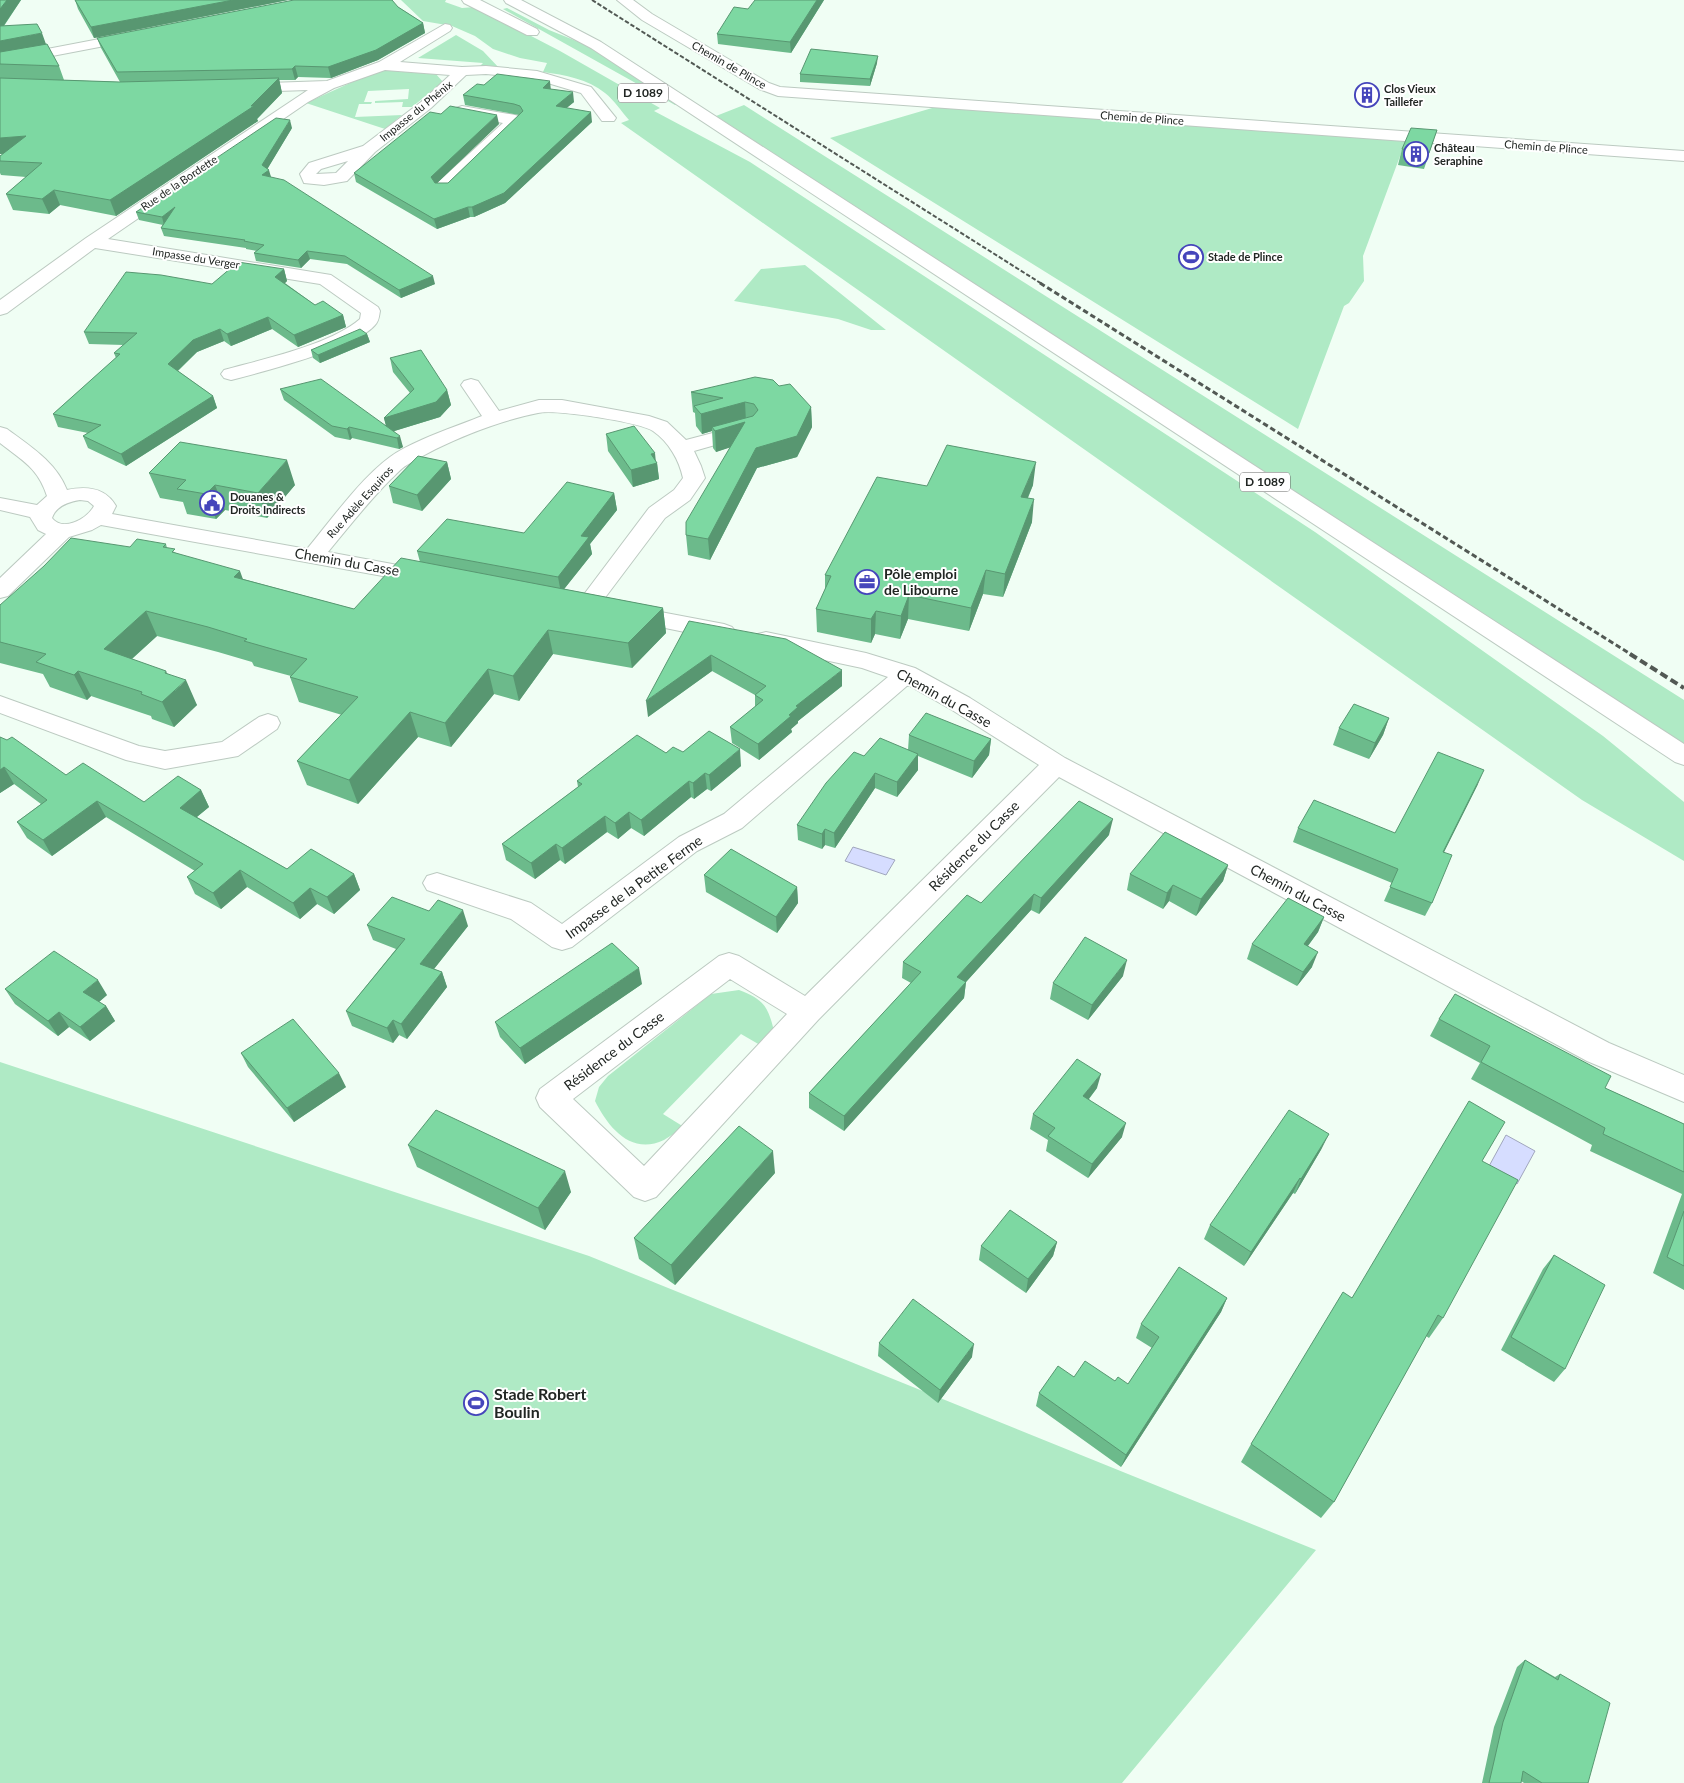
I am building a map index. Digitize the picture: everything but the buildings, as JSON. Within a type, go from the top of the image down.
[{"type":"street","points":[[469,0],[542,38]]},
{"type":"street","name":"D 1089","points":[[492,0],[515,3],[596,45],[1684,756]]},
{"type":"street","name":"Chemin de Plince","points":[[624,0],[655,22],[764,86],[778,91],[1684,156]]},
{"type":"street","name":"Rue de la Bordette","points":[[0,309],[92,242],[303,99],[329,84],[384,65],[444,28]]},
{"type":"street","points":[[0,62],[152,33]]},
{"type":"street","points":[[384,65],[532,74],[586,90],[608,118]]},
{"type":"street","name":"Impasse du Phénix","points":[[369,149],[426,105],[462,71]]},
{"type":"street","points":[[232,87],[329,84]]},
{"type":"street","name":"D 1089","points":[[636,89],[816,190]]},
{"type":"street","points":[[426,105],[515,120],[443,187]]},
{"type":"street","name":"Impasse du Verger","points":[[92,242],[325,279],[371,311],[369,321],[360,330],[290,358],[231,374]]},
{"type":"street","points":[[471,385],[494,418]]},
{"type":"street","name":"Rue Adèle Esquiros","points":[[313,556],[372,486],[398,461],[435,442],[494,418],[539,406],[562,406],[642,420],[660,426],[682,448],[691,466],[694,478],[682,494],[657,513],[577,604]]},
{"type":"street","points":[[682,448],[747,430]]},
{"type":"street","points":[[0,433],[40,464],[52,479],[59,499]]},
{"type":"street","points":[[80,494],[98,496],[105,506],[98,518],[84,526],[62,531],[49,528],[43,524],[41,518],[46,507],[59,499],[80,494]]},
{"type":"street","points":[[0,504],[42,513]]},
{"type":"street","name":"Chemin du Casse","points":[[98,518],[450,581]]},
{"type":"street","points":[[0,591],[62,531]]},
{"type":"street","name":"Chemin du Casse","points":[[577,604],[866,661],[906,674],[961,704],[1056,764],[1598,1052],[1684,1089]]},
{"type":"street","name":"Impasse de la Petite Ferme","points":[[437,883],[521,911],[562,940],[688,844],[733,821],[906,674]]},
{"type":"street","points":[[0,704],[135,754],[165,760],[229,750],[268,723]]},
{"type":"street","name":"Résidence du Casse","points":[[808,1012],[729,964],[551,1098],[645,1187],[808,1012],[1056,764]]},
{"type":"green space","points":[[401,0],[446,0],[445,2],[462,8],[475,7],[560,51],[660,108],[654,111],[750,162],[1315,532],[1603,736],[1684,802],[1684,861],[1582,800],[621,123],[629,120],[611,99],[598,88],[576,78],[543,72],[547,63],[520,58],[493,49],[475,36],[452,26],[423,21]]},
{"type":"green space","points":[[507,8],[549,30],[584,44],[680,104],[675,105],[503,9]]},
{"type":"green space","points":[[456,35],[483,51],[501,70],[477,69],[483,63],[418,58]]},
{"type":"green space","points":[[381,69],[435,73],[443,82],[412,107],[402,107],[403,102],[375,103],[375,101],[408,99],[409,89],[368,91],[364,102],[372,102],[371,104],[359,104],[355,117],[402,115],[385,129],[306,103]]},
{"type":"green space","points":[[744,105],[1684,700],[1684,745],[716,116]]},
{"type":"green space","name":"Stade de Plince","points":[[939,106],[1406,140],[1363,256],[1364,281],[1349,303],[1344,306],[1298,429],[830,138]]},
{"type":"green space","points":[[805,265],[886,330],[871,330],[838,319],[734,301],[761,269]]},
{"type":"green space","points":[[739,990],[754,997],[763,1004],[767,1009],[774,1031],[760,1045],[741,1034],[663,1114],[684,1127],[664,1140],[652,1144],[631,1142],[622,1136],[600,1111],[595,1101],[599,1087],[608,1076],[711,994]]},
{"type":"green space","name":"Stade Robert Boulin","points":[[0,1062],[589,1256],[1316,1550],[1122,1783],[0,1783]]},
{"type":"water","points":[[853,847],[895,860],[886,875],[845,861]]},
{"type":"water","points":[[1506,1135],[1535,1151],[1517,1184],[1488,1168]]},
{"type":"railway","points":[[592,0],[1042,284]]},
{"type":"railway","points":[[1040,283],[1632,655]]},
{"type":"railway","points":[[1630,654],[1684,688]]},
{"type":"place","name":"Clos Vieux Taillefer","points":[[1367,95]]},
{"type":"place","name":"Château Seraphine","points":[[1416,154]]},
{"type":"place","name":"Stade de Plince","points":[[1191,257]]},
{"type":"place","name":"Douanes & Droits Indirects","points":[[212,503]]},
{"type":"place","name":"Pôle emploi de Libourne","points":[[867,582]]},
{"type":"place","name":"Stade Robert Boulin","points":[[476,1403]]}]
